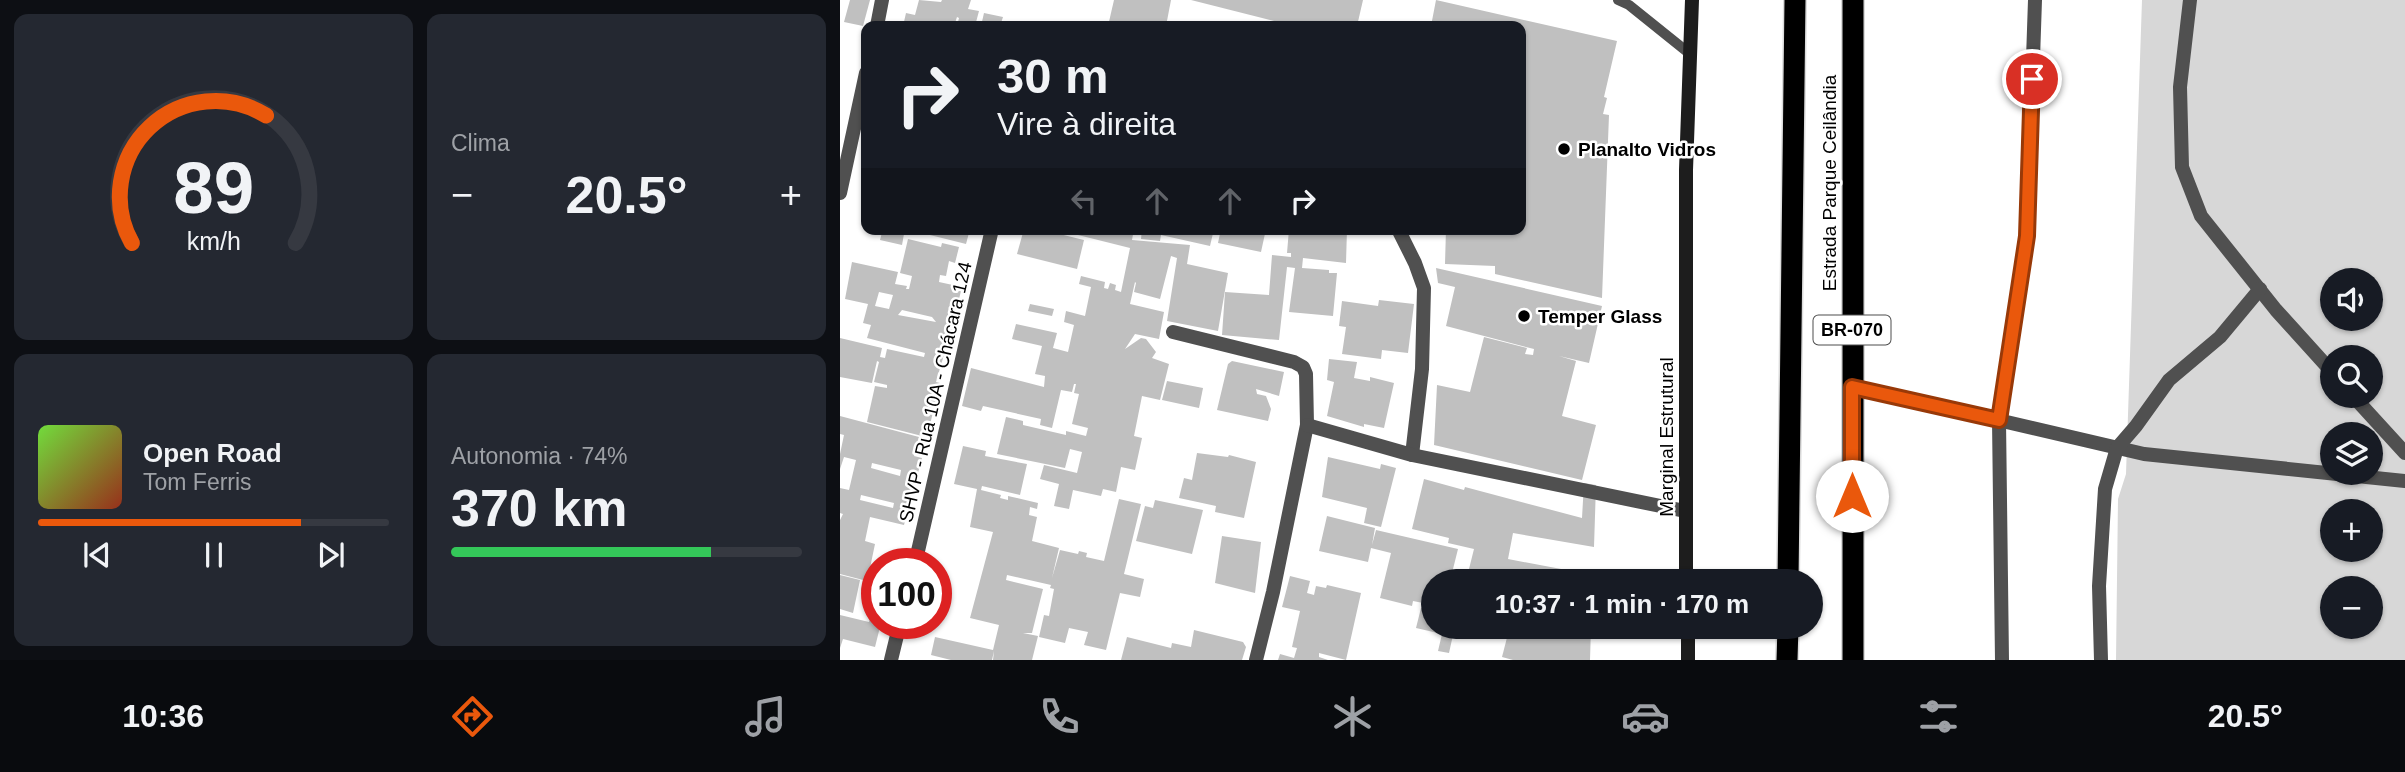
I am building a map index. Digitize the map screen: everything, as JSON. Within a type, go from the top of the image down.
[{"type":"highway","name":"Estrada Parque Ceilândia","points":[[1788,569],[1795,0]]},
{"type":"highway","name":"Estrada Parque Ceilândia","points":[[1853,0],[1853,660]]},
{"type":"highway","points":[[1787,660],[1788,639]]},
{"type":"main road","name":"Marginal Estrutural","points":[[1686,569],[1686,170],[1692,0]]},
{"type":"main road","points":[[1688,639],[1688,660]]},
{"type":"street","points":[[878,21],[882,0]]},
{"type":"street","points":[[2002,660],[1999,420],[2027,236],[2035,0]]},
{"type":"street","points":[[2190,0],[2180,87],[2182,167],[2201,216],[2320,358]]},
{"type":"street","points":[[840,193],[861,96]]},
{"type":"street","name":"SHVP - Rua 10A - Chácara 124","points":[[919,548],[991,235]]},
{"type":"street","points":[[1401,235],[1424,288],[1422,369],[1412,455]]},
{"type":"street","points":[[2101,660],[2099,586],[2105,489],[2117,448],[2169,380],[2220,337],[2260,289]]},
{"type":"street","points":[[1173,332],[1294,362],[1303,367],[1306,374],[1307,425],[1273,592],[1256,660]]},
{"type":"street","points":[[1852,387],[2144,454],[2405,481]]},
{"type":"street","points":[[2364,408],[2405,453]]},
{"type":"street","points":[[1307,425],[1412,455],[1685,511]]},
{"type":"street","points":[[891,660],[896,639]]},
{"type":"lane","points":[[1618,0],[1629,5],[1690,54]]},
{"type":"shaded area","points":[[2142,0],[2405,0],[2405,660],[2116,660],[2118,499],[2126,474]]},
{"type":"building","points":[[850,0],[870,0],[861,26],[844,22]]},
{"type":"building","points":[[919,0],[971,0],[968,9],[979,11],[976,21],[958,21],[957,17],[956,21],[904,21],[906,13],[915,15]]},
{"type":"building","points":[[1114,0],[1171,0],[1167,21],[1109,21]]},
{"type":"building","points":[[1191,0],[1363,0],[1358,21],[1274,21]]},
{"type":"building","points":[[1436,0],[1617,41],[1604,97],[1607,98],[1603,114],[1609,115],[1602,298],[1495,274],[1495,266],[1445,264],[1446,235],[1526,235],[1526,21],[1432,21]]},
{"type":"building","points":[[984,13],[1003,17],[1002,21],[982,21]]},
{"type":"building","points":[[881,235],[904,235],[902,245],[880,240]]},
{"type":"building","points":[[930,235],[968,235],[966,244]]},
{"type":"building","points":[[1022,235],[1064,235],[1084,240],[1077,269],[1017,254]]},
{"type":"building","points":[[1078,235],[1133,235],[1132,240],[1190,245],[1187,264],[1228,273],[1218,331],[1167,321],[1177,258],[1171,256],[1160,299],[1134,292],[1135,282],[1130,304],[1164,312],[1159,339],[1135,334],[1125,349],[1141,338],[1146,339],[1156,352],[1152,358],[1169,364],[1160,400],[1142,396],[1134,436],[1142,438],[1135,470],[1121,467],[1116,492],[1103,489],[1101,496],[1073,490],[1069,509],[1054,506],[1059,484],[1040,479],[1044,465],[1077,473],[1082,452],[1070,449],[1065,468],[997,454],[1006,417],[1023,421],[1023,425],[1066,435],[1066,431],[1086,436],[1088,428],[1072,424],[1079,394],[1074,393],[1076,384],[1072,392],[1061,390],[1052,428],[1040,425],[1041,419],[983,406],[981,411],[962,406],[971,368],[1044,387],[1045,376],[1035,374],[1042,346],[1012,339],[1016,324],[1057,333],[1053,348],[1068,352],[1074,325],[1064,322],[1066,311],[1085,316],[1091,287],[1079,284],[1081,276],[1105,282],[1104,288],[1108,289],[1110,283],[1116,285],[1115,290],[1121,292],[1130,248]]},
{"type":"building","points":[[1141,235],[1161,235],[1160,241],[1141,239]]},
{"type":"building","points":[[1161,235],[1213,235],[1210,246]]},
{"type":"building","points":[[1220,235],[1265,235],[1261,252],[1218,243]]},
{"type":"building","points":[[1288,235],[1347,235],[1346,263],[1303,258],[1302,268],[1337,273],[1333,316],[1289,312],[1295,268],[1287,267],[1279,340],[1222,335],[1225,292],[1269,295],[1272,255],[1291,257],[1291,253],[1287,253]]},
{"type":"building","points":[[908,239],[941,247],[942,243],[959,247],[955,263],[949,261],[946,276],[940,275],[939,282],[962,287],[958,303],[952,301],[946,322],[953,324],[936,382],[940,383],[927,437],[924,436],[926,424],[922,436],[867,422],[875,386],[887,388],[887,385],[874,382],[879,362],[877,361],[872,383],[840,377],[840,338],[882,348],[880,357],[885,358],[887,349],[924,357],[925,353],[867,338],[871,325],[863,323],[868,304],[845,299],[852,262],[898,272],[895,284],[907,286],[906,289],[909,289],[912,276],[900,273]],"holes":[[[879,292],[893,295],[889,309],[875,306]],[[902,310],[932,317],[936,322],[898,315]]]},
{"type":"building","points":[[1436,268],[1602,306],[1589,363],[1559,356],[1576,361],[1562,416],[1596,425],[1582,480],[1434,445],[1437,385],[1470,392],[1484,337],[1527,348],[1525,354],[1533,355],[1534,349],[1446,326],[1455,287],[1438,283]]},
{"type":"building","points":[[1379,300],[1414,304],[1408,353],[1382,350],[1381,359],[1342,354],[1346,327],[1339,326],[1342,301],[1378,306]]},
{"type":"building","points":[[1030,304],[1054,309],[1052,316],[1028,311]]},
{"type":"building","points":[[1329,359],[1357,362],[1354,378],[1370,381],[1370,377],[1394,383],[1384,428],[1364,424],[1364,427],[1327,416],[1334,382],[1327,380]]},
{"type":"building","points":[[1232,361],[1284,372],[1279,396],[1256,389],[1257,394],[1266,396],[1271,409],[1268,421],[1217,410],[1228,364]]},
{"type":"building","points":[[1167,381],[1203,388],[1199,408],[1162,400]]},
{"type":"building","points":[[840,416],[919,437],[914,456],[922,458],[904,525],[870,517],[865,541],[875,544],[874,548],[861,548],[861,579],[840,574],[840,520],[843,514],[840,513],[840,488],[849,490],[856,460],[844,457],[840,469],[844,435],[840,434]],"holes":[[[872,463],[901,470],[900,476],[871,468]],[[861,495],[894,503],[893,508],[860,500]]]},
{"type":"building","points":[[963,446],[986,451],[985,456],[1027,464],[1020,495],[982,486],[981,490],[1001,495],[1000,498],[1008,500],[1008,496],[1038,503],[1037,509],[1030,507],[1029,515],[1037,517],[1032,541],[1059,548],[1052,578],[1060,550],[1087,553],[1086,557],[1104,561],[1119,499],[1141,504],[1124,574],[1144,579],[1140,597],[1120,593],[1106,650],[1084,645],[1088,632],[1069,628],[1065,643],[1039,637],[1044,615],[1049,616],[1054,589],[1050,588],[1051,585],[1007,575],[1006,580],[1043,589],[1032,633],[1023,633],[1038,636],[1032,660],[993,660],[994,651],[992,660],[951,660],[931,655],[935,639],[993,650],[999,625],[970,618],[993,532],[970,527],[977,489],[954,484]]},
{"type":"building","points":[[1197,453],[1229,455],[1256,462],[1244,518],[1215,512],[1216,506],[1179,498],[1184,478],[1192,480]]},
{"type":"building","points":[[1328,457],[1380,469],[1381,464],[1396,468],[1381,527],[1364,523],[1367,508],[1322,497]]},
{"type":"building","points":[[1424,479],[1582,518],[1584,483],[1596,485],[1594,547],[1513,533],[1508,559],[1561,569],[1469,569],[1474,549],[1448,543],[1449,538],[1412,529]]},
{"type":"building","points":[[1155,500],[1203,510],[1192,554],[1136,541],[1145,506],[1153,508]]},
{"type":"building","points":[[1327,516],[1375,528],[1372,545],[1376,530],[1458,549],[1453,569],[1421,569],[1421,603],[1413,601],[1412,606],[1380,598],[1391,553],[1371,548],[1368,562],[1319,551]]},
{"type":"building","points":[[1222,536],[1261,542],[1255,593],[1215,583]]},
{"type":"building","points":[[840,575],[860,580],[853,613],[840,609]]},
{"type":"building","points":[[1290,576],[1310,581],[1307,593],[1314,595],[1316,586],[1326,588],[1327,585],[1361,593],[1346,660],[1319,653],[1319,657],[1328,660],[1278,660],[1280,654],[1294,658],[1297,648],[1292,647],[1300,611],[1282,607]]},
{"type":"building","points":[[1421,608],[1421,629],[1416,628]]},
{"type":"building","points":[[840,615],[861,620],[861,639],[877,639],[875,647],[843,639],[840,648]]},
{"type":"building","points":[[1194,630],[1243,642],[1246,647],[1242,660],[1121,660],[1127,637],[1171,648],[1172,643],[1191,647]]},
{"type":"building","points":[[1441,639],[1452,639],[1449,653],[1438,651]]},
{"type":"building","points":[[1507,639],[1591,639],[1590,660],[1513,660],[1502,657]]},
{"type":"place","name":"Planalto Vidros","points":[[1564,149]]},
{"type":"place","name":"Temper Glass","points":[[1524,316]]},
{"type":"route","points":[[1852,496],[1852,387],[1999,420],[2027,236],[2032,79]]}]
